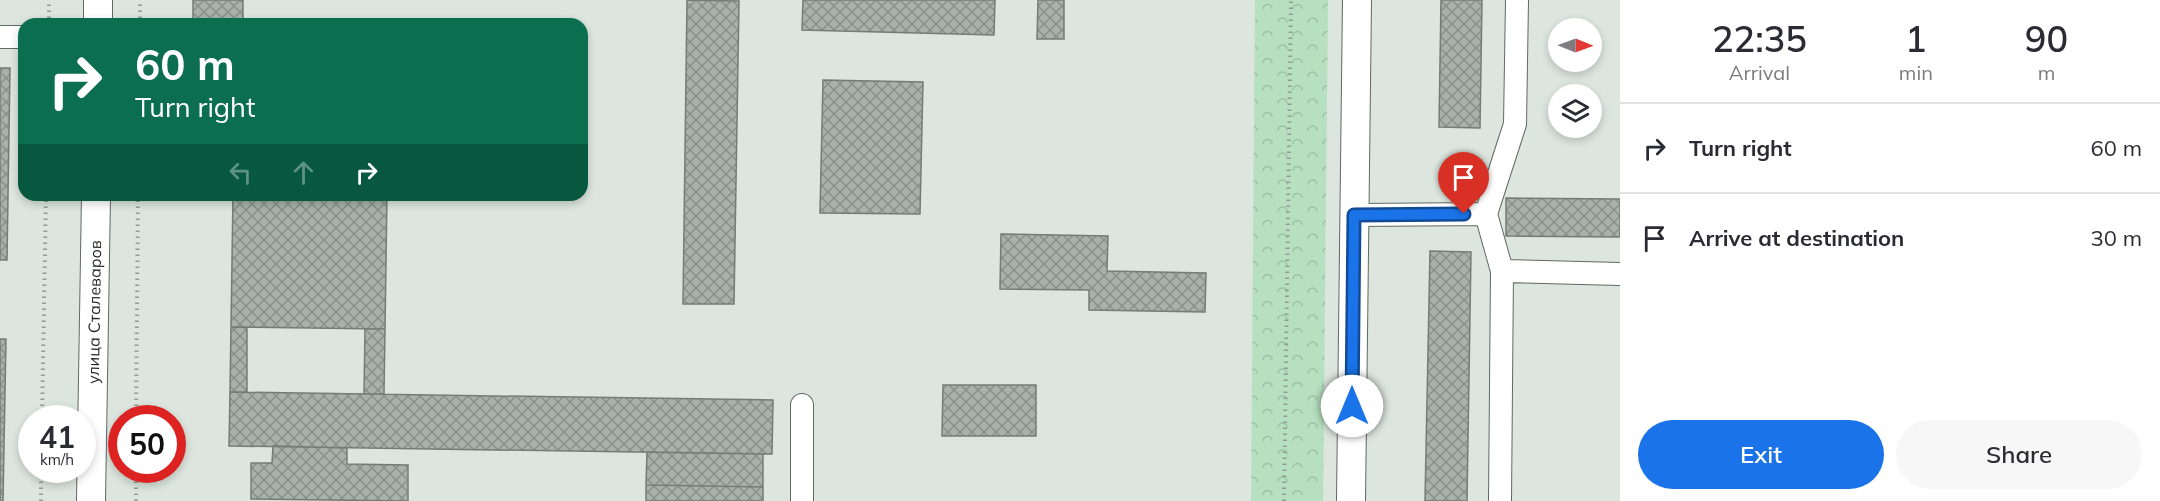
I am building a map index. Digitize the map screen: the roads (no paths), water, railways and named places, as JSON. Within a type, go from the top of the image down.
[{"type":"main road","points":[[98,0],[98,18]]},
{"type":"main road","points":[[1351,501],[1358,0]]},
{"type":"main road","name":"улица Сталеваров","points":[[91,501],[96,201]]},
{"type":"lane","points":[[1500,501],[1502,271],[1486,214],[1515,124],[1516,0]]},
{"type":"lane","points":[[0,37],[18,37]]},
{"type":"lane","points":[[1354,215],[1486,214]]},
{"type":"lane","points":[[1502,271],[1620,274]]},
{"type":"lane","points":[[802,405],[802,501]]}]
